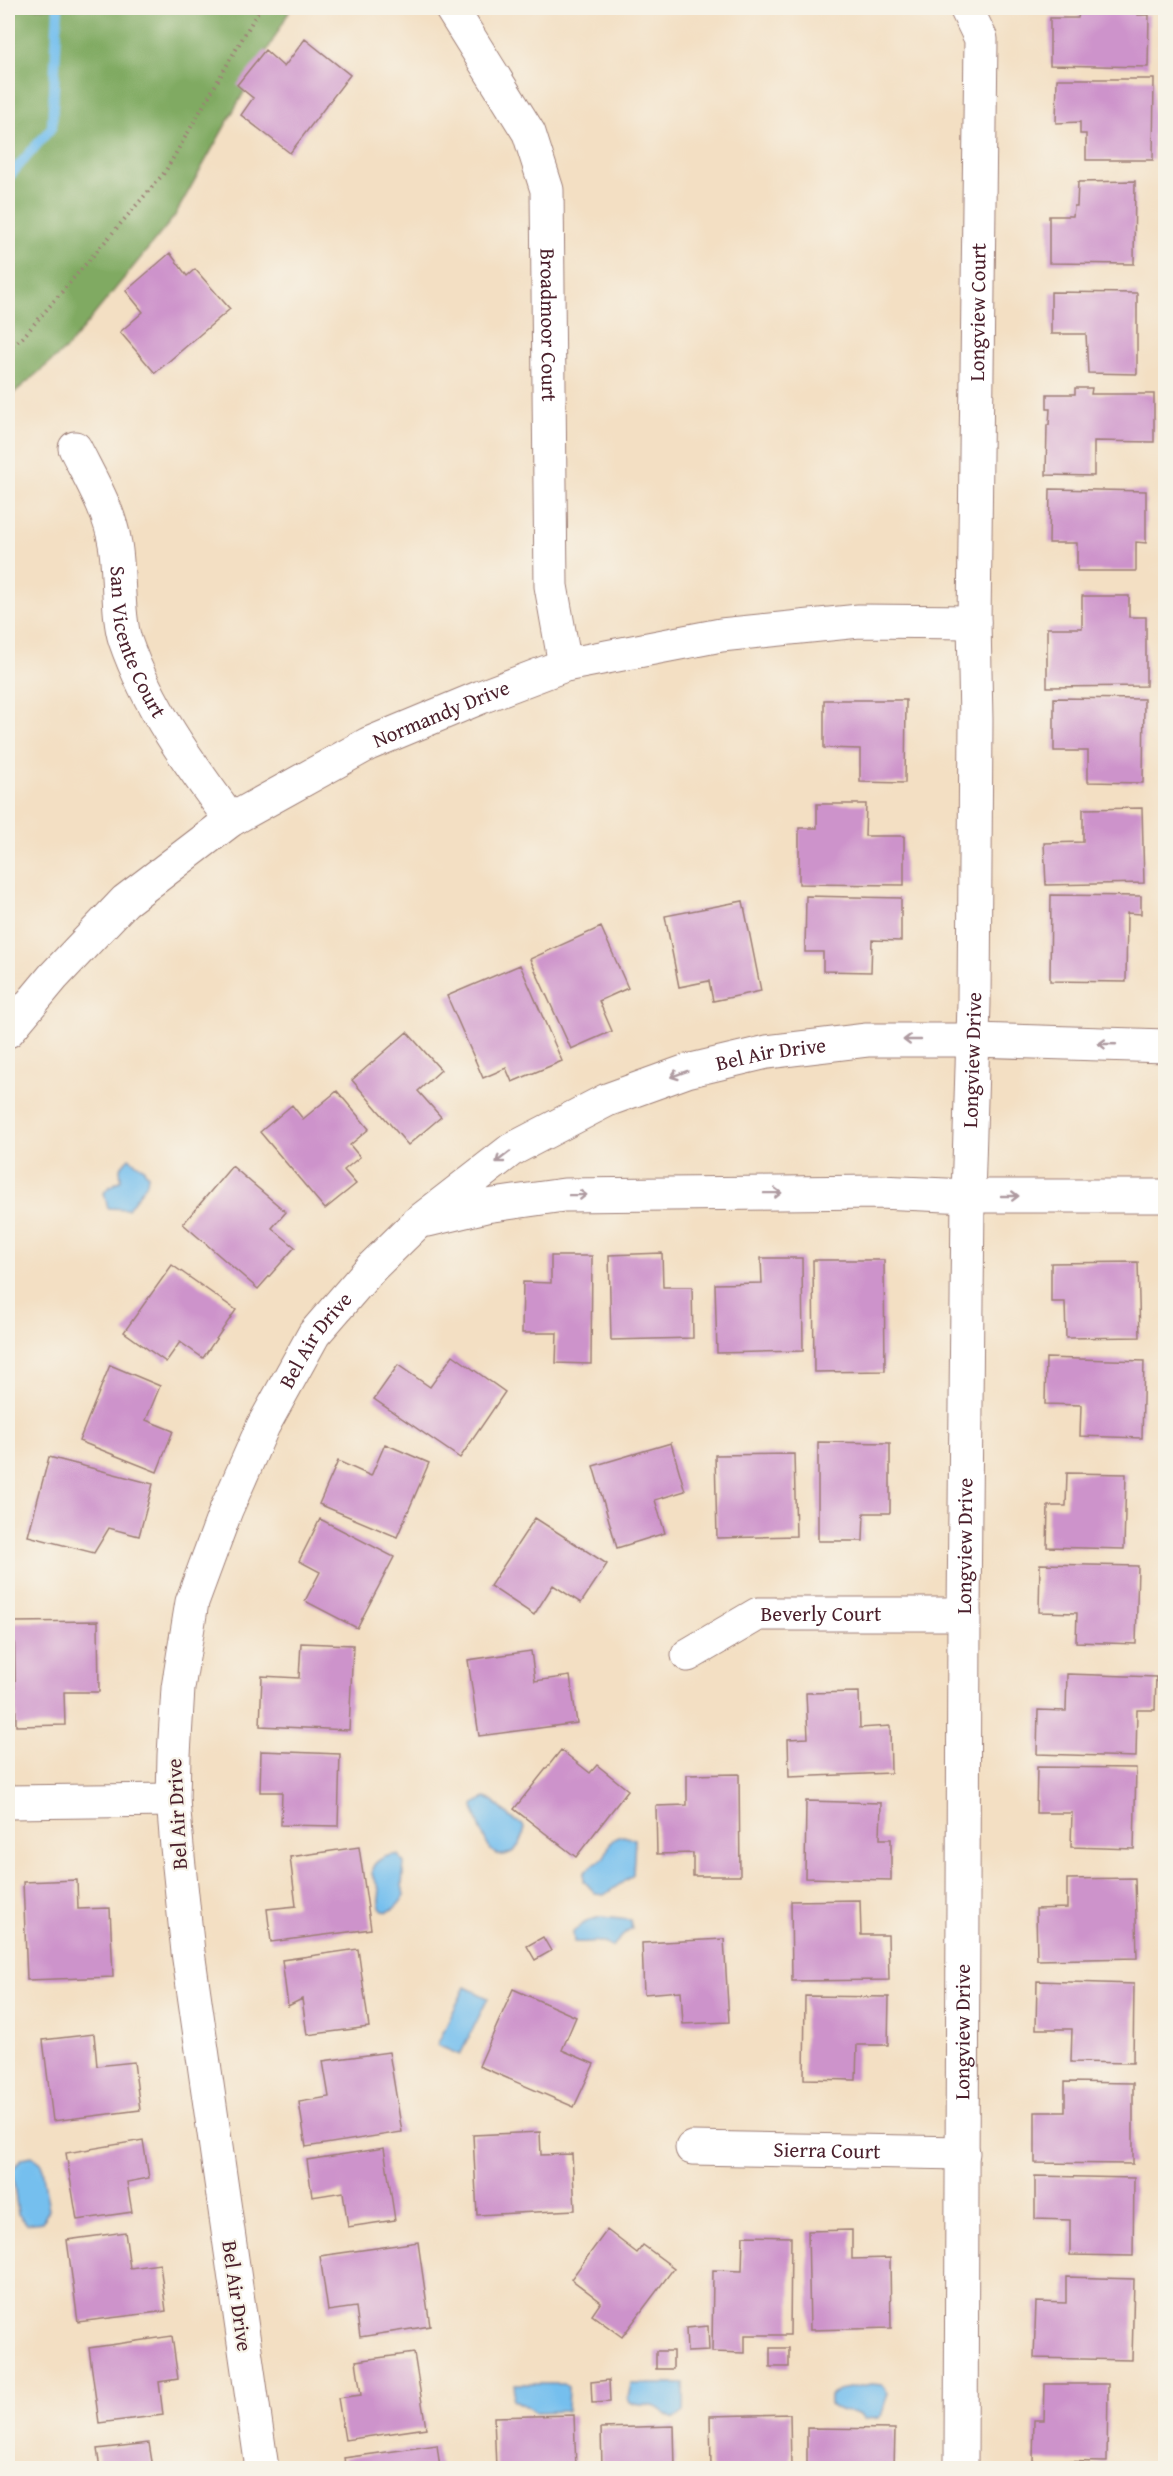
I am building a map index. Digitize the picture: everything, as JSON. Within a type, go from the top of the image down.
[{"type":"street","name":"Broadmoor Court","points":[[451,8],[529,133],[547,190],[551,585],[565,665]]},
{"type":"street","name":"Longview Court","points":[[966,8],[981,39],[974,621]]},
{"type":"street","name":"San Vicente Court","points":[[75,448],[107,516],[112,534],[124,637],[147,695],[181,751],[231,819]]},
{"type":"street","name":"Normandy Drive","points":[[8,1031],[52,976],[125,902],[231,819],[368,744],[565,665],[721,635],[859,621],[974,621]]},
{"type":"street","name":"Longview Drive","points":[[961,2469],[964,1614],[968,1196],[974,1040],[976,720],[974,621]]},
{"type":"street","name":"Bel Air Drive","points":[[262,2469],[188,1952],[173,1800],[178,1688],[192,1602],[226,1510],[263,1426],[314,1334],[372,1267],[417,1223],[511,1150],[607,1100],[687,1071],[767,1052],[867,1040],[974,1040],[1166,1046]]},
{"type":"street","points":[[417,1223],[486,1206],[564,1195],[880,1192],[968,1196],[1166,1196]]},
{"type":"street","name":"Beverly Court","points":[[688,1655],[758,1614],[964,1614]]},
{"type":"street","points":[[8,1802],[173,1800]]},
{"type":"street","name":"Sierra Court","points":[[692,2148],[963,2153]]},
{"type":"path","points":[[8,349],[30,329],[165,172],[260,8]]},
{"type":"green space","points":[[8,8],[291,8],[174,217],[67,348],[8,398]]},
{"type":"water","points":[[129,1158],[142,1167],[148,1175],[147,1183],[128,1209],[108,1208],[104,1193],[121,1180],[120,1168]]},
{"type":"water","points":[[485,1798],[493,1801],[511,1818],[523,1825],[523,1838],[511,1853],[499,1855],[493,1852],[487,1844],[476,1816],[474,1804]]},
{"type":"water","points":[[623,1836],[635,1839],[633,1875],[604,1895],[596,1894],[584,1881],[584,1873],[604,1858],[612,1841]]},
{"type":"water","points":[[398,1855],[404,1863],[402,1885],[404,1895],[395,1907],[383,1911],[379,1903],[380,1891],[373,1877],[372,1868],[380,1859]]},
{"type":"water","points":[[601,1917],[630,1920],[632,1929],[611,1947],[602,1942],[574,1942],[573,1932],[576,1929],[586,1922]]},
{"type":"water","points":[[465,1987],[488,1998],[460,2055],[437,2045]]},
{"type":"water","points":[[32,2156],[41,2163],[49,2210],[42,2222],[27,2224],[18,2214],[12,2170],[22,2158]]},
{"type":"water","points":[[515,2384],[564,2384],[568,2387],[567,2411],[535,2412],[513,2399]]},
{"type":"water","points":[[631,2384],[684,2384],[684,2412],[675,2419],[655,2407],[630,2403],[628,2398]]},
{"type":"water","points":[[872,2384],[882,2385],[888,2393],[882,2414],[878,2418],[865,2419],[856,2413],[834,2408],[830,2404],[830,2396],[838,2390]]},
{"type":"building","points":[[1080,8],[1138,8],[1138,15],[1149,15],[1148,67],[1050,65],[1050,18],[1078,18]]},
{"type":"building","points":[[305,39],[350,75],[290,153],[241,115],[253,98],[237,85],[265,50],[284,67]]},
{"type":"building","points":[[1057,79],[1154,79],[1153,160],[1086,160],[1086,134],[1080,134],[1080,122],[1056,123]]},
{"type":"building","points":[[1135,181],[1134,264],[1049,263],[1049,216],[1073,216],[1074,206],[1077,206],[1078,182]]},
{"type":"building","points":[[170,253],[187,276],[195,269],[230,309],[155,373],[120,332],[143,312],[126,291]]},
{"type":"building","points":[[1051,292],[1137,293],[1137,374],[1088,373],[1086,334],[1051,334]]},
{"type":"building","points":[[1075,388],[1092,388],[1091,394],[1154,394],[1154,442],[1094,441],[1094,476],[1046,475],[1047,425],[1049,425],[1050,409],[1047,409],[1047,394],[1075,394]]},
{"type":"building","points":[[1050,489],[1146,491],[1146,543],[1136,542],[1136,571],[1077,571],[1077,543],[1049,543]]},
{"type":"building","points":[[1082,596],[1129,596],[1129,617],[1146,617],[1146,686],[1047,687],[1047,628],[1082,628]]},
{"type":"building","points":[[1054,698],[1144,699],[1143,783],[1088,782],[1088,751],[1054,751]]},
{"type":"building","points":[[824,700],[906,700],[905,783],[860,782],[860,749],[824,748]]},
{"type":"building","points":[[817,804],[866,804],[865,836],[904,836],[904,885],[799,884],[799,828],[817,828]]},
{"type":"building","points":[[1142,808],[1144,883],[1046,885],[1044,843],[1083,842],[1083,809]]},
{"type":"building","points":[[1051,895],[1141,896],[1141,914],[1127,913],[1126,982],[1050,981]]},
{"type":"building","points":[[806,896],[901,898],[901,941],[872,940],[871,972],[823,971],[823,952],[805,952]]},
{"type":"building","points":[[743,901],[761,991],[713,1001],[709,981],[679,987],[665,916]]},
{"type":"building","points":[[601,927],[628,988],[599,1001],[612,1031],[571,1049],[530,959]]},
{"type":"building","points":[[520,965],[562,1061],[512,1082],[506,1068],[483,1078],[447,996]]},
{"type":"building","points":[[407,1032],[441,1070],[418,1091],[441,1117],[408,1145],[352,1080]]},
{"type":"building","points":[[337,1091],[369,1129],[350,1145],[360,1157],[344,1170],[356,1184],[325,1209],[260,1132],[292,1105],[303,1119]]},
{"type":"building","points":[[232,1166],[286,1212],[272,1228],[295,1247],[258,1289],[183,1224]]},
{"type":"building","points":[[662,1253],[663,1287],[692,1287],[693,1338],[611,1340],[609,1255]]},
{"type":"building","points":[[551,1256],[592,1256],[591,1364],[556,1363],[557,1333],[522,1333],[523,1282],[551,1283]]},
{"type":"building","points":[[761,1258],[802,1258],[803,1351],[717,1353],[715,1284],[762,1283]]},
{"type":"building","points":[[813,1260],[884,1260],[885,1371],[814,1372]]},
{"type":"building","points":[[1138,1262],[1140,1337],[1066,1338],[1065,1302],[1051,1302],[1051,1263]]},
{"type":"building","points":[[172,1265],[236,1310],[203,1358],[180,1342],[166,1362],[124,1332]]},
{"type":"building","points":[[453,1355],[505,1392],[460,1458],[374,1399],[398,1365],[430,1387]]},
{"type":"building","points":[[1046,1358],[1144,1361],[1142,1438],[1080,1436],[1081,1405],[1045,1404]]},
{"type":"building","points":[[110,1365],[160,1386],[146,1420],[173,1431],[157,1472],[79,1441]]},
{"type":"building","points":[[818,1442],[890,1443],[890,1513],[864,1513],[863,1541],[818,1541]]},
{"type":"building","points":[[671,1443],[685,1491],[655,1500],[665,1533],[617,1548],[593,1466]]},
{"type":"building","points":[[385,1444],[429,1463],[397,1537],[319,1504],[338,1461],[371,1476]]},
{"type":"building","points":[[794,1454],[796,1536],[717,1538],[715,1455]]},
{"type":"building","points":[[49,1457],[153,1484],[139,1536],[109,1528],[94,1553],[28,1536]]},
{"type":"building","points":[[1067,1473],[1126,1474],[1124,1549],[1047,1547],[1048,1506],[1066,1506]]},
{"type":"building","points":[[535,1518],[607,1564],[581,1603],[553,1585],[534,1615],[490,1586]]},
{"type":"building","points":[[320,1519],[394,1557],[357,1628],[305,1601],[320,1572],[299,1561]]},
{"type":"building","points":[[1040,1564],[1138,1566],[1136,1644],[1076,1642],[1077,1613],[1039,1612]]},
{"type":"building","points":[[98,1621],[99,1692],[64,1692],[65,1725],[16,1726],[14,1622]]},
{"type":"building","points":[[301,1643],[353,1645],[349,1730],[260,1726],[262,1676],[299,1678]]},
{"type":"building","points":[[531,1651],[535,1681],[570,1676],[577,1723],[479,1736],[468,1660]]},
{"type":"building","points":[[1067,1674],[1156,1677],[1155,1710],[1137,1710],[1136,1757],[1037,1754],[1038,1710],[1066,1711]]},
{"type":"building","points":[[859,1692],[860,1728],[890,1726],[891,1773],[789,1777],[788,1739],[808,1738],[806,1693]]},
{"type":"building","points":[[561,1750],[590,1773],[597,1765],[628,1790],[576,1857],[514,1809]]},
{"type":"building","points":[[261,1751],[340,1754],[338,1826],[281,1825],[282,1792],[260,1792]]},
{"type":"building","points":[[1037,1767],[1136,1768],[1134,1849],[1071,1847],[1072,1813],[1036,1813]]},
{"type":"building","points":[[739,1774],[740,1876],[693,1876],[693,1853],[657,1854],[656,1806],[687,1805],[687,1775]]},
{"type":"building","points":[[806,1801],[881,1803],[880,1839],[891,1839],[891,1880],[805,1878]]},
{"type":"building","points":[[359,1847],[371,1929],[271,1942],[267,1909],[296,1906],[290,1857]]},
{"type":"building","points":[[1135,1878],[1137,1958],[1037,1960],[1036,1909],[1067,1908],[1067,1879]]},
{"type":"building","points":[[77,1880],[78,1909],[110,1908],[113,1977],[27,1980],[23,1882]]},
{"type":"building","points":[[860,1900],[861,1935],[888,1935],[889,1980],[792,1981],[791,1901]]},
{"type":"building","points":[[543,1937],[551,1951],[535,1960],[527,1946]]},
{"type":"building","points":[[724,1939],[729,2022],[683,2024],[681,1991],[644,1994],[642,1943]]},
{"type":"building","points":[[358,1949],[369,2027],[307,2035],[302,1999],[288,2006],[282,1960]]},
{"type":"building","points":[[1037,1981],[1134,1984],[1133,2063],[1071,2062],[1072,2029],[1036,2029]]},
{"type":"building","points":[[513,1989],[576,2017],[562,2050],[594,2064],[574,2107],[479,2066]]},
{"type":"building","points":[[805,1996],[889,1997],[888,2045],[857,2045],[856,2080],[804,2079]]},
{"type":"building","points":[[94,2034],[97,2066],[134,2062],[140,2110],[53,2121],[43,2040]]},
{"type":"building","points":[[389,2052],[402,2132],[306,2147],[299,2102],[329,2097],[323,2061]]},
{"type":"building","points":[[1065,2082],[1133,2083],[1133,2164],[1035,2163],[1035,2112],[1065,2112]]},
{"type":"building","points":[[540,2132],[541,2155],[572,2154],[575,2210],[477,2215],[473,2135]]},
{"type":"building","points":[[143,2140],[149,2178],[127,2182],[132,2212],[77,2220],[66,2153]]},
{"type":"building","points":[[384,2148],[395,2220],[348,2227],[343,2192],[312,2197],[307,2160]]},
{"type":"building","points":[[1035,2176],[1134,2178],[1133,2256],[1070,2255],[1070,2220],[1035,2219]]},
{"type":"building","points":[[607,2230],[637,2253],[643,2245],[674,2268],[622,2337],[592,2315],[601,2302],[571,2279]]},
{"type":"building","points":[[852,2230],[852,2259],[890,2258],[891,2328],[810,2330],[808,2231]]},
{"type":"building","points":[[125,2232],[130,2268],[160,2264],[166,2311],[78,2322],[67,2240]]},
{"type":"building","points":[[743,2236],[791,2237],[790,2335],[745,2335],[745,2353],[712,2352],[713,2270],[742,2271]]},
{"type":"building","points":[[418,2242],[430,2326],[360,2337],[356,2307],[328,2311],[320,2256]]},
{"type":"building","points":[[1066,2277],[1134,2279],[1132,2360],[1034,2358],[1036,2302],[1066,2303]]},
{"type":"building","points":[[708,2326],[709,2351],[687,2352],[686,2328]]},
{"type":"building","points":[[172,2336],[178,2379],[159,2382],[163,2415],[99,2423],[89,2348]]},
{"type":"building","points":[[770,2348],[789,2348],[789,2367],[770,2367]]},
{"type":"building","points":[[656,2351],[673,2351],[673,2369],[656,2369]]},
{"type":"building","points":[[414,2353],[426,2428],[345,2440],[338,2398],[361,2395],[356,2361]]},
{"type":"building","points":[[609,2380],[610,2402],[592,2403],[591,2382]]},
{"type":"building","points":[[1045,2384],[1108,2384],[1107,2462],[1033,2461],[1034,2420],[1044,2420]]},
{"type":"building","points":[[790,2414],[791,2468],[711,2468],[710,2416]]},
{"type":"building","points":[[574,2415],[576,2468],[496,2468],[494,2417]]},
{"type":"building","points":[[674,2426],[675,2468],[602,2468],[601,2428]]},
{"type":"building","points":[[807,2428],[895,2429],[894,2468],[807,2468]]},
{"type":"building","points":[[149,2443],[153,2468],[100,2468],[97,2449]]},
{"type":"building","points":[[437,2445],[440,2468],[346,2468],[344,2458]]},
{"type":"waterway","points":[[8,178],[52,127],[58,8]]}]
